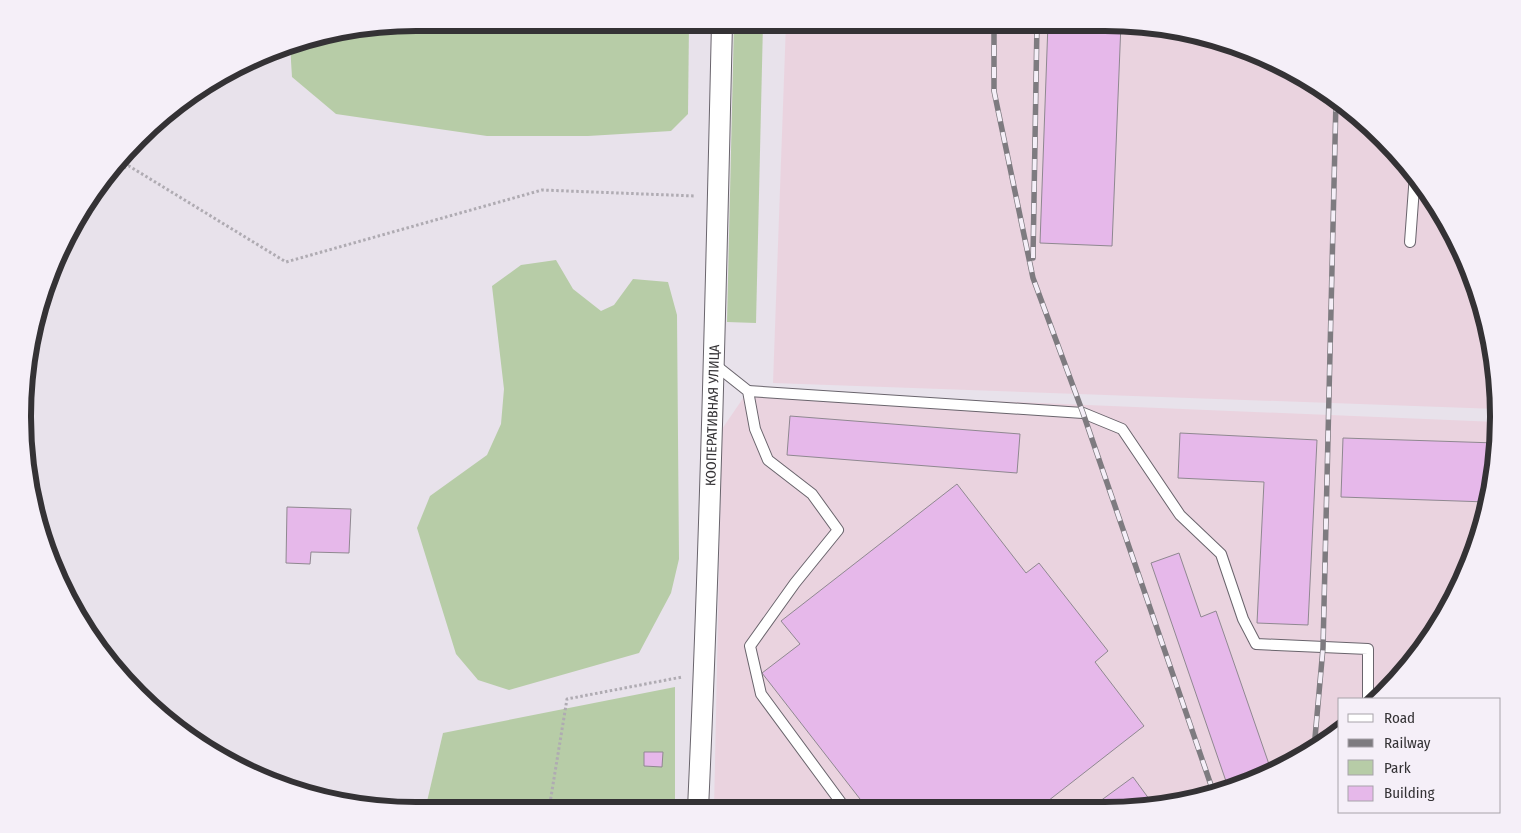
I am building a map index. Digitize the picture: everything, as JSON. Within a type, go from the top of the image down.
[{"type":"street","name":"КООПЕРАТИВНАЯ УЛИЦА","points":[[698,802],[714,364],[722,31]]},
{"type":"lane","points":[[1410,242],[1414,187]]},
{"type":"lane","points":[[714,364],[748,391],[1083,412],[1122,429],[1180,515],[1221,554],[1243,619],[1256,644],[1368,649],[1368,698]]},
{"type":"lane","points":[[748,391],[755,429],[768,460],[812,494],[838,530],[795,583],[750,646],[761,694],[842,802]]},
{"type":"path","points":[[122,168],[129,166],[286,262],[542,190],[718,197]]},
{"type":"path","points":[[550,802],[566,698],[704,672]]},
{"type":"shaded area","points":[[786,31],[1104,31],[1130,32],[1180,39],[1204,44],[1252,61],[1275,71],[1319,96],[1359,127],[1377,144],[1394,162],[1425,202],[1450,246],[1460,269],[1477,317],[1486,366],[1490,409],[773,383]]},
{"type":"shaded area","points":[[748,391],[1490,422],[1486,467],[1477,516],[1460,564],[1450,587],[1425,631],[1394,671],[1377,689],[1367,698],[1338,698],[1338,723],[1297,750],[1252,772],[1204,789],[1180,794],[1130,801],[1104,802],[714,802],[722,429]]},
{"type":"green space","points":[[689,31],[688,114],[671,131],[588,136],[487,136],[336,114],[292,77],[291,53],[317,44],[341,39],[391,32]]},
{"type":"green space","points":[[734,31],[763,31],[756,323],[727,322]]},
{"type":"green space","points":[[556,260],[573,289],[601,311],[614,305],[633,279],[668,282],[677,315],[679,559],[671,593],[639,653],[509,690],[478,680],[456,654],[417,528],[430,496],[487,455],[501,424],[504,389],[492,286],[521,265]]},
{"type":"green space","points":[[675,687],[675,802],[427,802],[443,733]]},
{"type":"building","points":[[1048,31],[1121,32],[1112,246],[1040,243]]},
{"type":"building","points":[[790,416],[1020,434],[1017,473],[787,455]]},
{"type":"building","points":[[1180,433],[1317,440],[1308,625],[1257,623],[1264,482],[1178,478]]},
{"type":"building","points":[[1343,438],[1489,443],[1480,502],[1341,497]]},
{"type":"building","points":[[957,484],[1026,573],[1039,563],[1108,651],[1095,662],[1144,726],[1047,802],[862,802],[762,673],[800,644],[781,621]]},
{"type":"building","points":[[287,507],[351,509],[349,553],[311,552],[310,564],[286,563]]},
{"type":"building","points":[[1179,553],[1201,617],[1216,611],[1269,765],[1226,782],[1151,563]]},
{"type":"building","points":[[644,752],[663,752],[662,767],[644,766]]},
{"type":"building","points":[[1133,777],[1149,799],[1130,801],[1099,802]]},
{"type":"railway","points":[[994,31],[994,91],[1033,278],[1083,413],[1211,787]]},
{"type":"railway","points":[[1033,258],[1037,31]]},
{"type":"railway","points":[[1315,739],[1323,648],[1336,109]]}]
